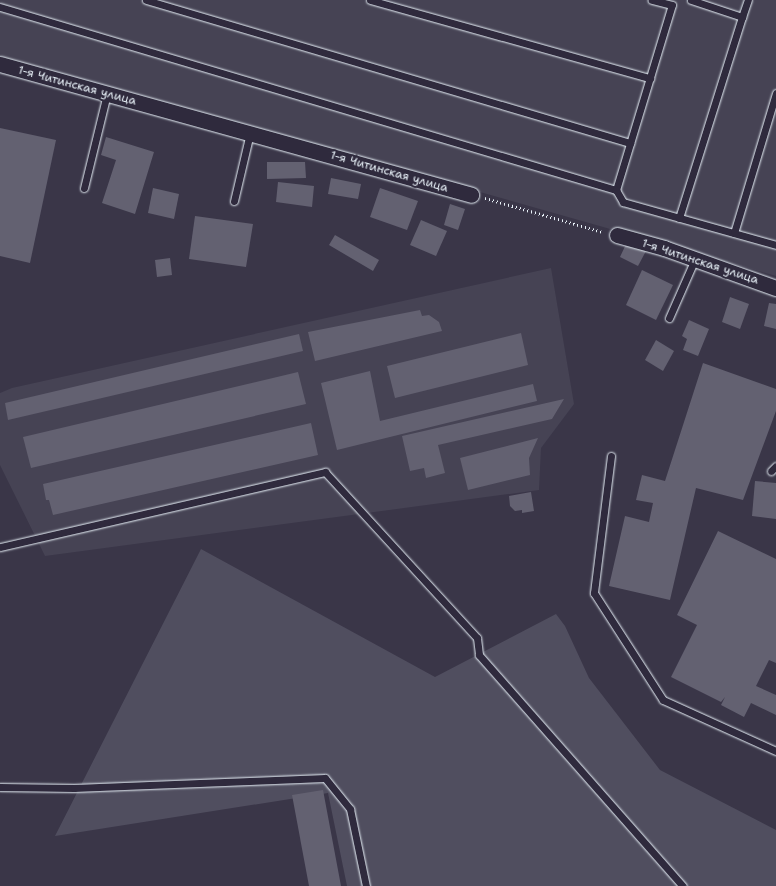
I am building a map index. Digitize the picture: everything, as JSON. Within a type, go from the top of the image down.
[{"type":"street","name":"1-я Читинская улица","points":[[0,64],[470,195]]},
{"type":"street","name":"1-я Читинская улица","points":[[617,235],[695,259],[776,288]]},
{"type":"lane","points":[[146,0],[630,144]]},
{"type":"lane","points":[[370,0],[650,78]]},
{"type":"lane","points":[[652,0],[672,5]]},
{"type":"lane","points":[[616,190],[672,5],[679,0]]},
{"type":"lane","points":[[691,0],[742,17]]},
{"type":"lane","points":[[679,218],[748,0]]},
{"type":"lane","points":[[0,7],[616,190],[623,202],[776,245]]},
{"type":"lane","points":[[734,233],[776,93]]},
{"type":"lane","points":[[84,188],[107,94]]},
{"type":"lane","points":[[234,201],[250,133]]},
{"type":"lane","points":[[669,318],[695,259]]},
{"type":"lane","points":[[611,456],[594,593],[663,700],[776,751]]},
{"type":"lane","points":[[0,547],[325,472],[477,638],[479,655],[683,886]]},
{"type":"lane","points":[[0,787],[74,788],[325,778],[350,809],[366,886]]},
{"type":"path","points":[[470,195],[617,235]]},
{"type":"shaded area","points":[[0,0],[776,0],[776,276],[0,56]]},
{"type":"shaded area","points":[[551,268],[574,404],[541,448],[539,490],[45,556],[0,465],[0,393],[12,388]]},
{"type":"shaded area","points":[[201,549],[435,677],[556,614],[565,626],[589,678],[660,770],[776,830],[776,886],[347,886],[328,793],[55,836]]},
{"type":"building","points":[[0,128],[56,140],[30,263],[0,256]]},
{"type":"building","points":[[106,137],[154,152],[135,214],[102,203],[116,160],[101,155]]},
{"type":"building","points":[[267,162],[305,162],[306,178],[267,179]]},
{"type":"building","points":[[331,178],[361,184],[358,199],[328,194]]},
{"type":"building","points":[[278,182],[314,186],[312,207],[276,202]]},
{"type":"building","points":[[153,188],[179,194],[174,219],[148,213]]},
{"type":"building","points":[[380,188],[418,201],[407,230],[370,217]]},
{"type":"building","points":[[450,204],[465,209],[458,230],[444,225]]},
{"type":"building","points":[[195,216],[253,224],[246,267],[189,259]]},
{"type":"building","points":[[421,220],[447,231],[436,256],[410,245]]},
{"type":"building","points":[[335,235],[379,260],[373,271],[329,245]]},
{"type":"building","points":[[627,242],[646,251],[638,266],[620,257]]},
{"type":"building","points":[[170,258],[172,275],[157,277],[155,260]]},
{"type":"building","points":[[642,270],[673,285],[656,320],[626,305]]},
{"type":"building","points":[[730,297],[749,304],[740,329],[722,322]]},
{"type":"building","points":[[769,303],[776,304],[776,329],[764,326]]},
{"type":"building","points":[[420,310],[422,316],[429,315],[439,322],[442,331],[315,361],[308,332]]},
{"type":"building","points":[[689,320],[709,329],[698,356],[683,350],[687,339],[682,336]]},
{"type":"building","points":[[521,333],[528,365],[395,398],[387,366]]},
{"type":"building","points":[[299,334],[303,351],[8,420],[5,403]]},
{"type":"building","points":[[656,340],[674,351],[663,371],[645,360]]},
{"type":"building","points":[[703,363],[776,389],[776,411],[743,500],[696,488],[670,600],[609,586],[625,516],[649,522],[653,503],[636,500],[642,475],[665,481]]},
{"type":"building","points":[[370,371],[380,421],[533,384],[537,401],[337,450],[321,383]]},
{"type":"building","points":[[298,372],[306,404],[31,468],[23,437]]},
{"type":"building","points":[[564,399],[552,419],[438,445],[445,473],[426,478],[424,468],[410,471],[402,436]]},
{"type":"building","points":[[311,423],[318,455],[53,515],[49,500],[46,500],[43,484]]},
{"type":"building","points":[[538,438],[529,458],[530,475],[468,490],[460,458]]},
{"type":"building","points":[[755,481],[776,483],[776,519],[752,516]]},
{"type":"building","points":[[531,492],[534,511],[522,513],[522,510],[515,511],[510,506],[509,496]]},
{"type":"building","points":[[718,531],[776,559],[776,663],[769,660],[756,686],[776,695],[776,715],[751,703],[744,717],[721,705],[725,697],[721,702],[671,677],[697,625],[677,615]]},
{"type":"building","points":[[323,790],[341,886],[309,886],[292,795]]}]
